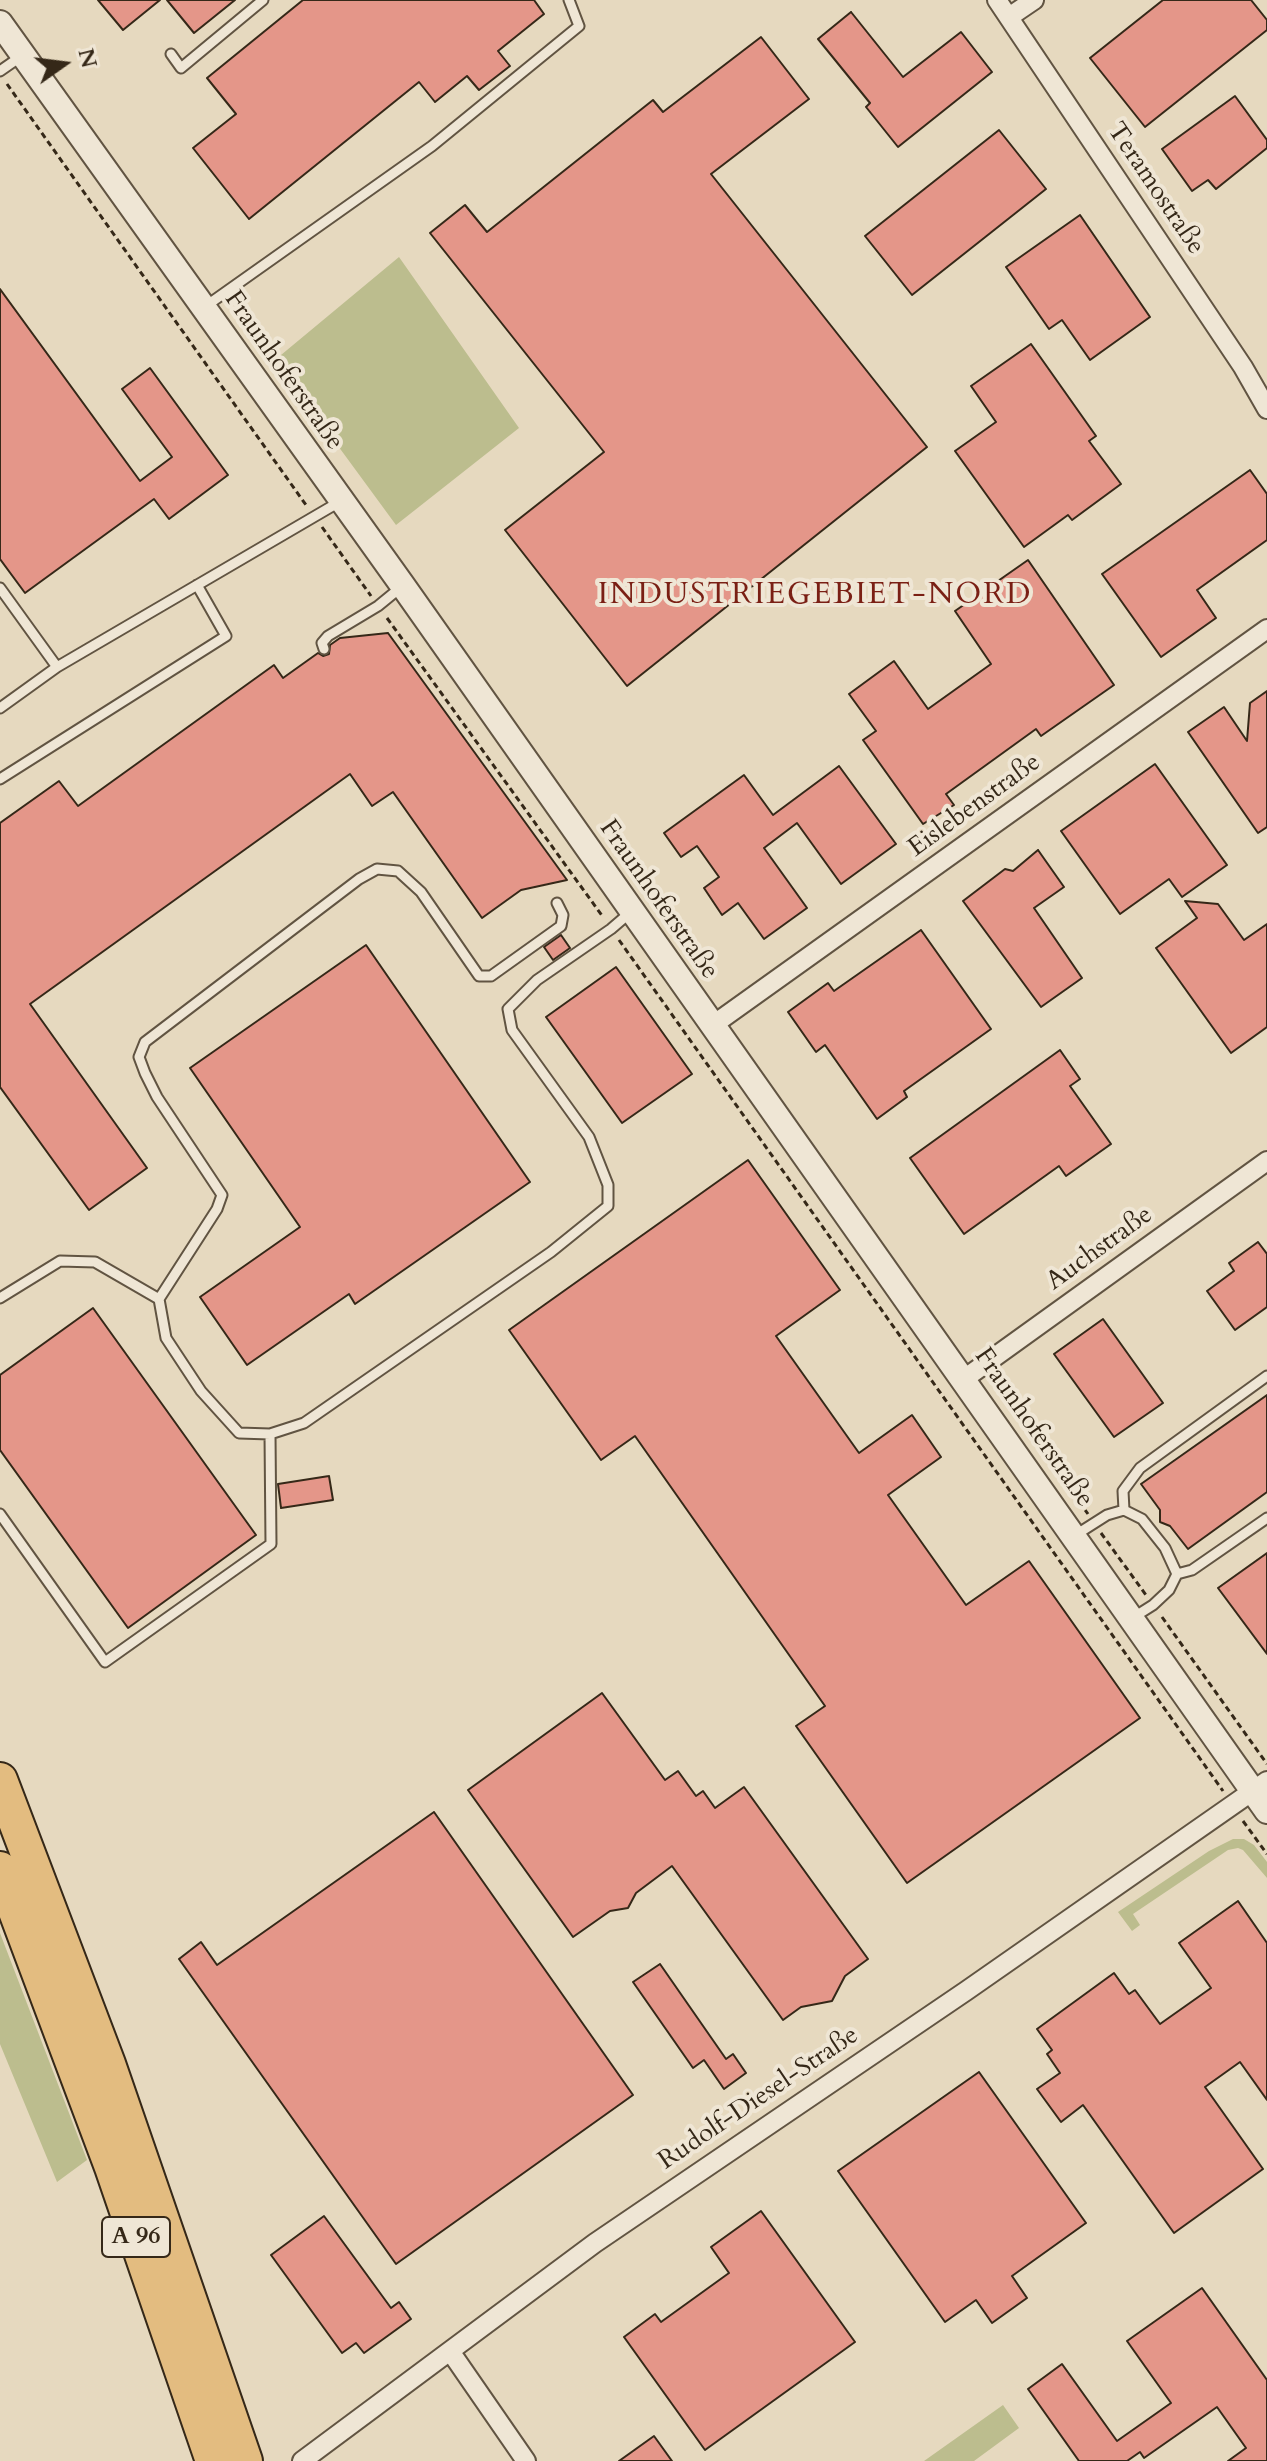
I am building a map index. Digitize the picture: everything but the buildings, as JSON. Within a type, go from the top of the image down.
[{"type":"highway","name":"A 96","points":[[0,1780],[108,2064],[245,2461]]},
{"type":"highway","name":"A 96","points":[[0,1869],[112,2167],[213,2461]]},
{"type":"street","name":"Teramostraße","points":[[997,0],[1243,367],[1267,409]]},
{"type":"street","points":[[1009,17],[1034,0]]},
{"type":"street","name":"Fraunhoferstraße","points":[[0,23],[403,586],[1132,1619],[1262,1794]]},
{"type":"street","name":"Eislebenstraße","points":[[713,1025],[1267,629]]},
{"type":"street","name":"Auchstraße","points":[[964,1379],[1267,1161]]},
{"type":"street","name":"Rudolf-Diesel-Straße","points":[[302,2461],[671,2190],[966,1991],[1232,1805],[1262,1794]]},
{"type":"street","points":[[450,2351],[526,2461]]},
{"type":"lane","points":[[171,54],[181,68],[263,0]]},
{"type":"lane","points":[[203,308],[432,146],[579,26],[569,0]]},
{"type":"lane","points":[[0,73],[23,55]]},
{"type":"lane","points":[[0,708],[57,667],[341,501]]},
{"type":"lane","points":[[0,779],[226,636],[197,585]]},
{"type":"lane","points":[[324,649],[322,643],[328,636],[378,606],[403,586]]},
{"type":"lane","points":[[0,588],[57,667]]},
{"type":"lane","points":[[557,903],[563,915],[561,926],[491,976],[479,976],[421,892],[398,871],[377,869],[359,879],[145,1042],[139,1057],[157,1097],[222,1195],[217,1209],[159,1299],[166,1338],[201,1391],[239,1433],[270,1434],[304,1423],[551,1252],[608,1206],[608,1185],[589,1137],[512,1030],[508,1009],[537,980],[632,911]]},
{"type":"lane","points":[[0,1298],[60,1261],[95,1262],[159,1299]]},
{"type":"lane","points":[[1124,1510],[1123,1491],[1140,1468],[1267,1376]]},
{"type":"lane","points":[[0,1514],[105,1662],[271,1544],[270,1434]]},
{"type":"lane","points":[[1074,1536],[1107,1515],[1124,1510],[1142,1519],[1165,1548],[1177,1574]]},
{"type":"lane","points":[[1132,1619],[1169,1590],[1177,1574],[1192,1570],[1267,1518]]},
{"type":"path","points":[[0,73],[611,929],[941,1398],[1078,1584],[1267,1854]]},
{"type":"green space","points":[[399,257],[519,428],[396,525],[275,360]]},
{"type":"green space","points":[[1233,1839],[1244,1839],[1254,1845],[1267,1862],[1267,1878],[1243,1850],[1228,1850],[1133,1914],[1140,1925],[1132,1931],[1118,1912],[1209,1851]]},
{"type":"green space","points":[[0,1933],[87,2160],[57,2182],[0,2044]]},
{"type":"green space","points":[[1003,2405],[1019,2428],[974,2461],[924,2461]]},
{"type":"district","name":"INDUSTRIEGEBIET-NORD","points":[[815,596]]}]
